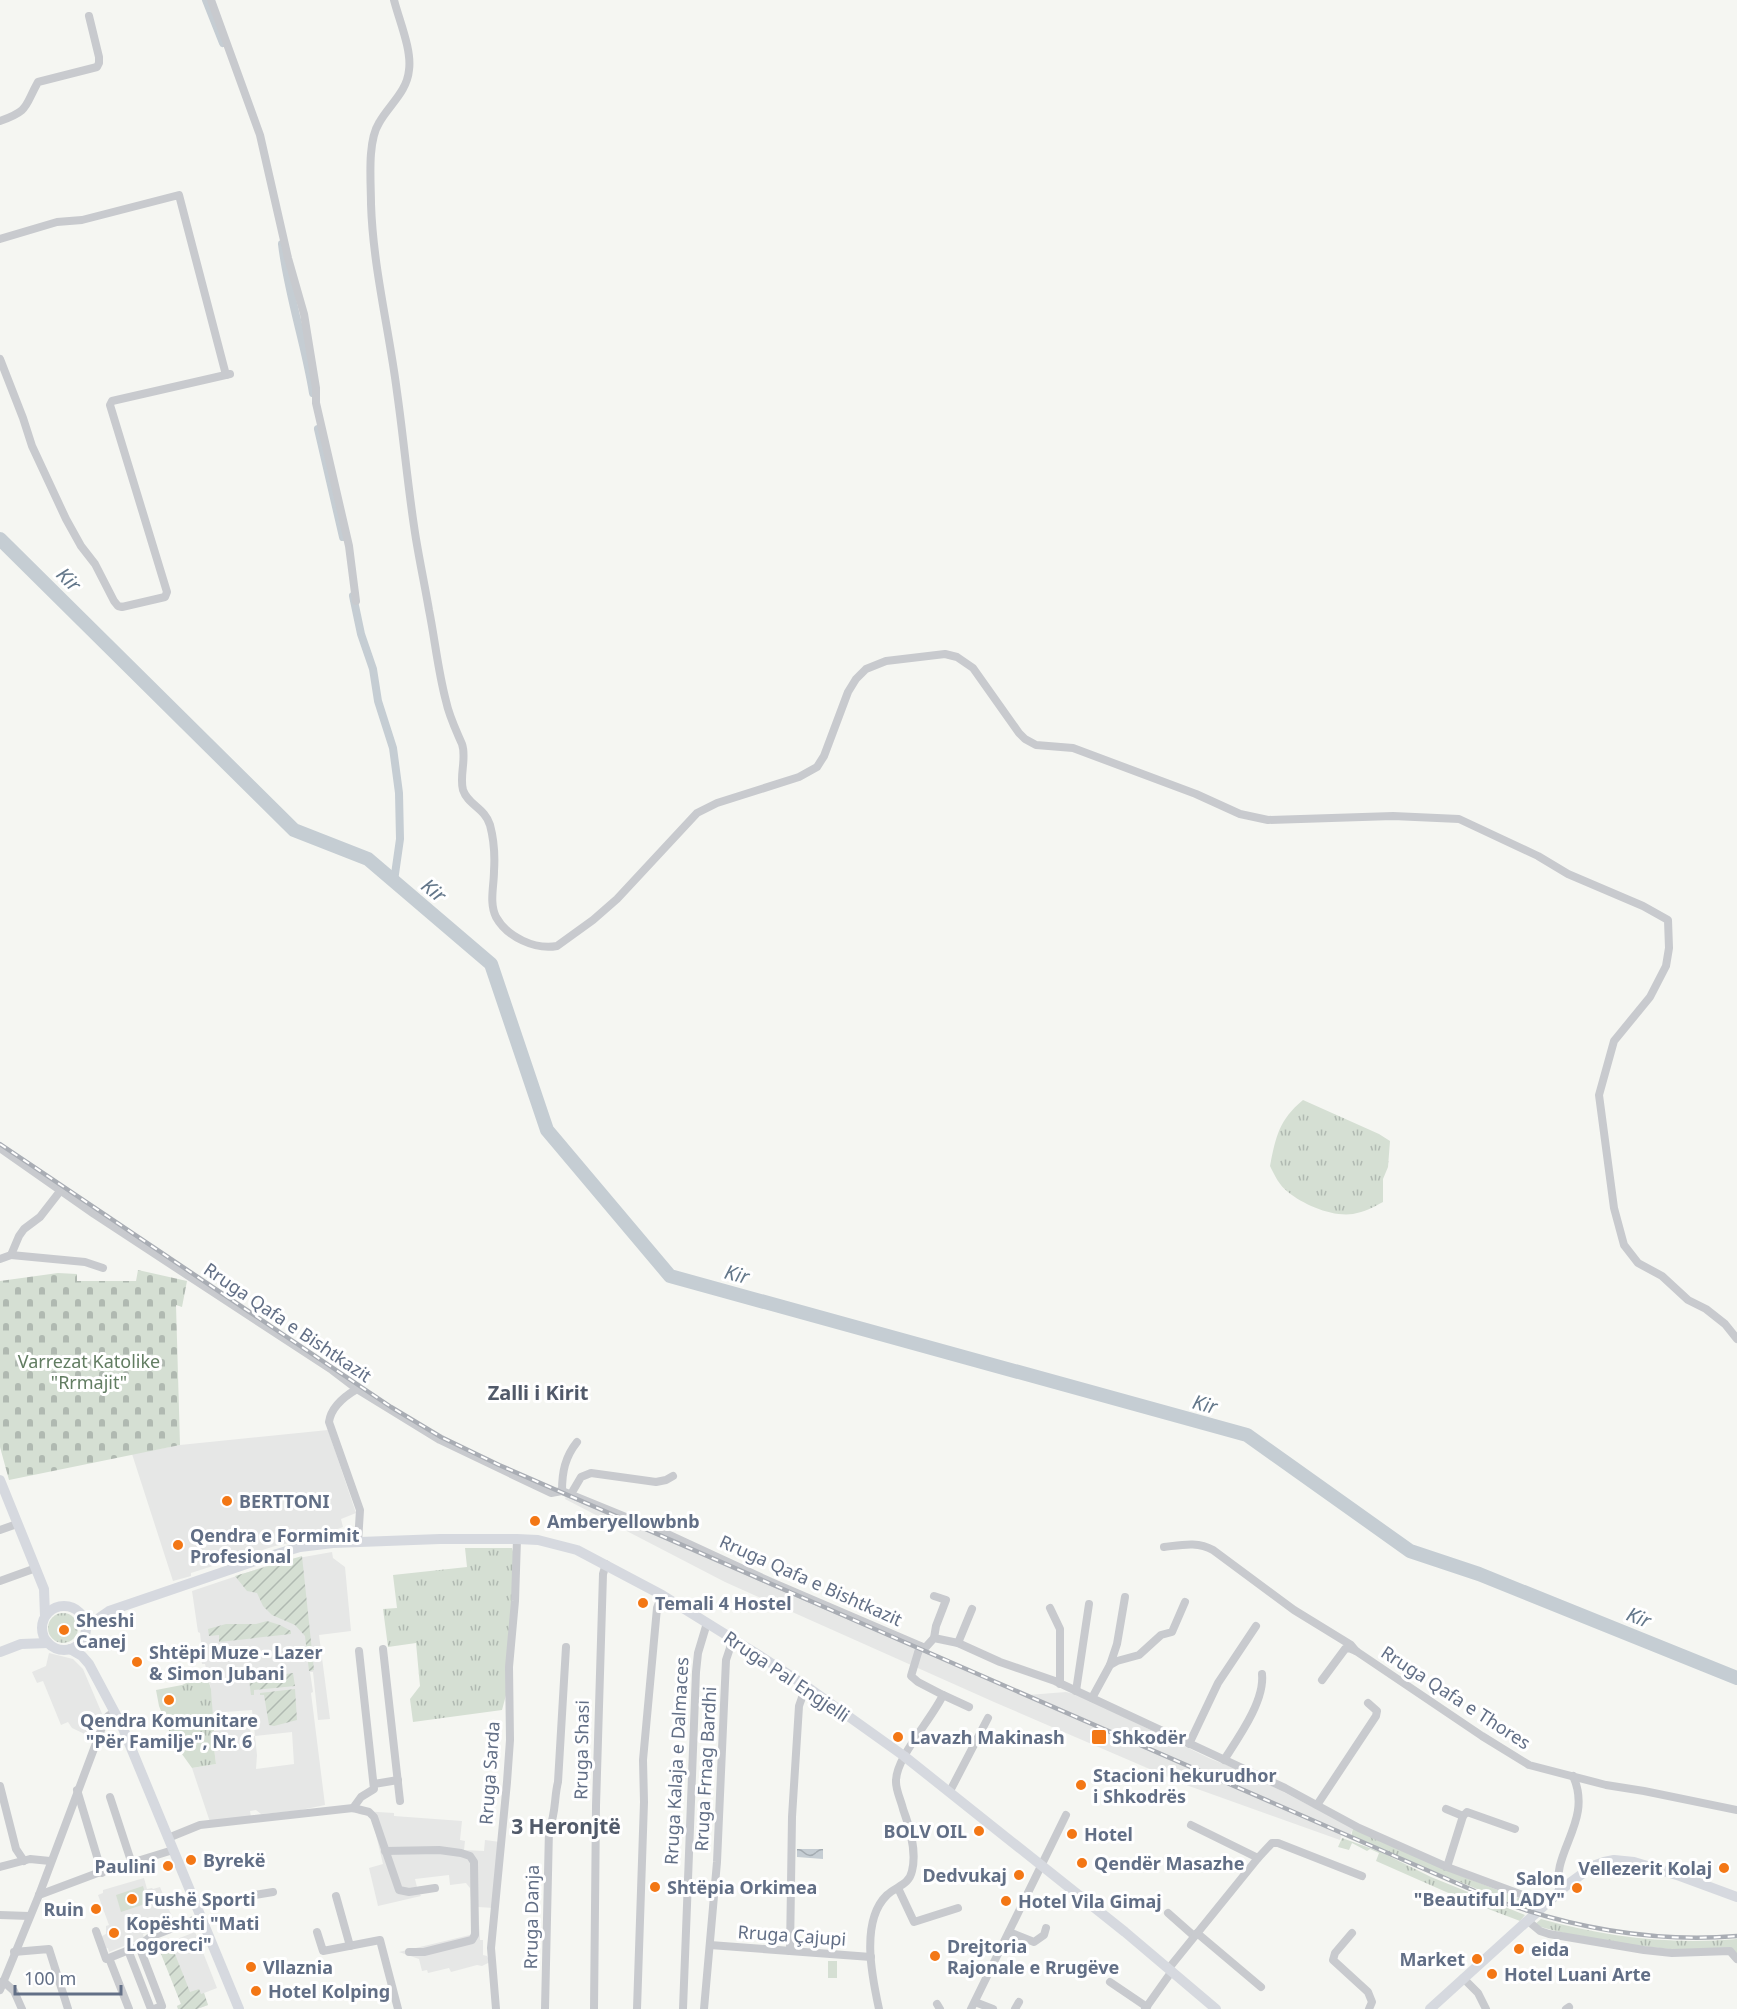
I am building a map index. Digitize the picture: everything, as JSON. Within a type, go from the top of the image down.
[{"type":"main road","points":[[0,1480],[44,1589],[45,1616],[42,1629],[48,1643]]},
{"type":"main road","name":"Rruga Pal Engjelli","points":[[80,1612],[109,1611],[300,1547],[358,1542],[518,1539],[557,1544],[577,1550],[662,1595],[707,1623],[806,1686],[904,1756],[950,1791],[1215,2009]]},
{"type":"main road","points":[[44,1589],[62,1605]]},
{"type":"main road","points":[[45,1616],[62,1605],[80,1612],[85,1632],[88,1664]]},
{"type":"main road","name":"Rruga Pal Engjelli","points":[[85,1632],[109,1611]]},
{"type":"main road","points":[[0,1652],[21,1644],[42,1629]]},
{"type":"main road","points":[[21,1644],[48,1643],[62,1650],[70,1649],[78,1645],[85,1632]]},
{"type":"main road","points":[[70,1649],[82,1656],[88,1664],[122,1726],[239,2009]]},
{"type":"main road","points":[[1430,2009],[1560,1892],[1593,1866],[1614,1860],[1634,1862],[1737,1897]]},
{"type":"street","points":[[211,0],[260,135],[288,258],[304,314],[316,387],[316,403],[344,525],[356,601]]},
{"type":"street","points":[[394,0],[410,69],[404,87],[378,124],[374,135],[371,206],[381,300],[391,344],[416,540],[445,699],[463,748],[462,788],[466,797],[483,810],[491,826],[494,838],[495,868],[492,906],[495,915],[505,928],[529,944],[557,946],[617,899],[697,813],[717,803],[799,777],[817,767],[824,756],[848,692],[866,669],[886,661],[931,655],[952,655],[968,663],[1019,733],[1031,743],[1072,748],[1172,785],[1240,814],[1268,820],[1393,816],[1459,819],[1538,856],[1568,874],[1660,914],[1668,920],[1670,931],[1668,958],[1661,977],[1650,997],[1614,1041],[1599,1095],[1614,1208],[1624,1245],[1638,1263],[1662,1276],[1688,1300],[1725,1324],[1737,1339]]},
{"type":"street","points":[[0,120],[18,114],[25,108],[38,82],[97,67],[99,57],[89,16]]},
{"type":"street","points":[[0,238],[57,222],[82,220],[179,195],[228,374],[112,401],[110,405],[167,592],[165,597],[123,607],[118,606],[114,601],[95,564],[81,546],[66,519],[32,446],[0,359]]},
{"type":"street","name":"Rruga Qafa e Bishtkazit","points":[[0,1148],[94,1214],[332,1370],[357,1389],[440,1440],[552,1493],[567,1493],[665,1533],[773,1583],[920,1646]]},
{"type":"street","points":[[11,1256],[19,1236],[40,1217],[61,1190]]},
{"type":"street","points":[[0,1259],[11,1256],[85,1263],[102,1268]]},
{"type":"street","points":[[357,1389],[334,1408],[329,1422],[360,1510],[358,1542]]},
{"type":"street","points":[[578,1442],[566,1459],[562,1481],[567,1493],[581,1477],[591,1473],[656,1482],[673,1476]]},
{"type":"street","points":[[0,1530],[17,1524]]},
{"type":"street","name":"Rruga Sarda","points":[[496,2009],[491,1948],[510,1740],[509,1667],[518,1539]]},
{"type":"street","name":"Rruga Qafa e Thores","points":[[1164,1546],[1194,1544],[1207,1546],[1275,1597],[1351,1645],[1356,1651]]},
{"type":"street","name":"Rruga Shasi","points":[[594,2009],[599,1695],[603,1574],[606,1564]]},
{"type":"street","points":[[0,1581],[36,1568]]},
{"type":"street","points":[[637,2009],[643,1760],[657,1608],[662,1595]]},
{"type":"street","points":[[934,1596],[946,1600],[934,1638],[925,1648],[920,1646],[911,1676],[918,1682],[969,1707]]},
{"type":"street","points":[[1092,1698],[1110,1665],[1117,1644],[1125,1597]]},
{"type":"street","points":[[1110,1665],[1139,1654],[1161,1635],[1172,1632],[1185,1602]]},
{"type":"street","points":[[1076,1691],[1089,1604]]},
{"type":"street","points":[[1050,1608],[1060,1629],[1060,1684]]},
{"type":"street","points":[[958,1643],[972,1609]]},
{"type":"street","name":"Rruga Kalaja e Dalmaces","points":[[682,2009],[696,1672],[700,1644],[707,1623]]},
{"type":"street","points":[[1189,1744],[1218,1683],[1256,1626]]},
{"type":"street","points":[[934,1638],[958,1643],[1060,1684],[1276,1784],[1359,1828],[1447,1867],[1547,1904]]},
{"type":"street","name":"Rruga Frnag Bardhi","points":[[704,2009],[717,1862],[726,1660],[733,1640]]},
{"type":"street","name":"Rruga Danja","points":[[545,2009],[549,1829],[558,1782],[566,1647]]},
{"type":"street","points":[[383,1648],[400,1801]]},
{"type":"street","name":"Rruga Qafa e Thores","points":[[1322,1680],[1345,1649],[1349,1648],[1519,1760],[1606,1785],[1737,1810]]},
{"type":"street","points":[[353,1808],[361,1797],[374,1789],[359,1651]]},
{"type":"street","points":[[1224,1760],[1257,1701],[1263,1680],[1262,1674]]},
{"type":"street","points":[[790,1951],[792,1817],[799,1706],[806,1686]]},
{"type":"street","points":[[879,2009],[871,1957],[874,1916],[886,1896],[907,1883],[911,1877],[914,1860],[914,1850],[896,1782],[898,1768],[943,1695]]},
{"type":"street","points":[[1317,1805],[1376,1716],[1376,1708],[1368,1703]]},
{"type":"street","points":[[22,2009],[14,1991],[2,1985],[39,1895],[101,1730],[108,1716],[114,1712]]},
{"type":"street","points":[[950,1791],[988,1718]]},
{"type":"street","points":[[1560,1892],[1558,1875],[1579,1813],[1579,1796],[1573,1776]]},
{"type":"street","points":[[374,1784],[398,1780]]},
{"type":"street","points":[[0,1786],[16,1849],[24,1861]]},
{"type":"street","points":[[77,1790],[102,1873]]},
{"type":"street","points":[[110,1797],[132,1864]]},
{"type":"street","points":[[168,1838],[200,1825],[353,1808],[372,1815],[399,1890],[409,1892],[435,1888]]},
{"type":"street","points":[[1446,1809],[1463,1816]]},
{"type":"street","points":[[1447,1867],[1463,1816],[1467,1812],[1515,1829]]},
{"type":"street","points":[[993,2009],[973,2005],[1066,1815]]},
{"type":"street","points":[[1191,1825],[1258,1858]]},
{"type":"street","points":[[1110,1982],[1146,2008],[1196,1935],[1269,1846],[1278,1844],[1362,1876]]},
{"type":"street","points":[[39,1895],[174,1850]]},
{"type":"street","points":[[385,1851],[451,1851],[470,1856],[474,1862],[475,1935],[472,1940],[424,1952],[409,1952]]},
{"type":"street","points":[[0,1867],[39,1859],[50,1862]]},
{"type":"street","points":[[898,1888],[914,1922],[958,1908]]},
{"type":"street","points":[[109,1958],[139,1946],[150,1937],[199,1911],[273,1892]]},
{"type":"street","points":[[336,1896],[350,1946]]},
{"type":"street","points":[[1168,1913],[1261,1987]]},
{"type":"street","points":[[0,1915],[29,1916]]},
{"type":"street","points":[[1528,1921],[1539,1931],[1562,1938],[1672,1953],[1730,1950],[1737,1959]]},
{"type":"street","points":[[1009,1932],[1034,1942],[1044,1935],[1046,1928]]},
{"type":"street","points":[[96,1931],[129,2009]]},
{"type":"street","points":[[317,1932],[323,1951],[381,1941],[398,2009]]},
{"type":"street","points":[[1352,1933],[1335,1953],[1333,1960],[1368,1992],[1372,2002],[1369,2009]]},
{"type":"street","name":"Rruga Çajupi","points":[[710,1945],[871,1957]]},
{"type":"street","points":[[128,1950],[153,2009],[162,2006],[139,1946]]},
{"type":"street","points":[[14,1952],[49,1949],[68,2009]]},
{"type":"street","points":[[1463,1978],[1478,1993],[1486,2009]]},
{"type":"shaded area","points":[[328,1430],[356,1513],[341,1519],[343,1527],[332,1531],[332,1534],[275,1546],[173,1581],[132,1454],[180,1445]]},
{"type":"shaded area","points":[[567,1494],[1028,1695],[1066,1692],[1078,1695],[1211,1759],[1249,1774],[1353,1828],[1350,1836],[1342,1833],[1340,1840],[1189,1786],[994,1702],[725,1582],[565,1499]]},
{"type":"shaded area","points":[[332,1552],[333,1558],[345,1567],[351,1631],[319,1635],[330,1719],[318,1720],[313,1672],[310,1672],[325,1805],[296,1811],[261,1814],[256,1810],[250,1811],[251,1817],[210,1822],[192,1768],[216,1764],[212,1732],[250,1727],[251,1736],[255,1736],[252,1710],[212,1713],[211,1689],[205,1664],[202,1664],[201,1659],[203,1659],[200,1633],[192,1591],[281,1561]],"holes":[[[292,1732],[294,1764],[256,1769],[255,1736]]]},
{"type":"shaded area","points":[[49,1653],[73,1659],[83,1669],[103,1716],[93,1738],[72,1728],[68,1722],[61,1725],[43,1681],[37,1683],[32,1672],[46,1666]]},
{"type":"shaded area","points":[[362,1811],[462,1821],[460,1840],[465,1841],[464,1850],[484,1851],[485,1840],[500,1842],[494,1908],[478,1907],[483,1955],[487,1956],[490,1962],[482,1966],[477,1965],[451,1972],[449,1968],[428,1973],[427,1970],[422,1971],[419,1959],[399,1952],[470,1935],[473,1927],[470,1888],[466,1883],[450,1885],[449,1875],[415,1879],[417,1887],[422,1886],[419,1892],[421,1896],[378,1906],[369,1868],[383,1864],[372,1818],[358,1814]]},
{"type":"shaded area","points":[[144,1878],[147,1889],[160,1887],[174,1922],[143,1934],[144,1938],[109,1952],[108,1948],[104,1949],[100,1937],[106,1934],[106,1926],[109,1925],[98,1895],[103,1893],[103,1890]]},
{"type":"shaded area","points":[[195,1932],[217,1988],[204,1993],[208,2005],[197,2009],[178,2009],[177,2006],[181,2004],[159,1946]]},
{"type":"green space","points":[[1303,1100],[1390,1141],[1388,1167],[1383,1179],[1383,1202],[1357,1213],[1336,1214],[1302,1201],[1288,1192],[1280,1183],[1270,1166],[1274,1146],[1284,1122]]},
{"type":"green space","name":"Varrezat Katolike \"Rrmajit\"","points":[[138,1270],[187,1281],[182,1307],[176,1305],[180,1445],[9,1480],[0,1447],[0,1281],[58,1273],[77,1274],[77,1281],[136,1281]]},
{"type":"green space","points":[[465,1548],[512,1548],[515,1559],[506,1695],[502,1710],[413,1722],[410,1699],[420,1686],[416,1643],[388,1647],[383,1609],[397,1608],[393,1575],[467,1567]]},
{"type":"green space","points":[[302,1556],[314,1670],[309,1671],[305,1636],[295,1625],[272,1615],[263,1606],[257,1593],[247,1591],[235,1576]]},
{"type":"green space","points":[[63,1613],[74,1617],[78,1628],[74,1639],[63,1643],[52,1639],[48,1628],[52,1617]]},
{"type":"green space","points":[[267,1621],[280,1625],[291,1631],[291,1634],[219,1642],[219,1635],[209,1636],[208,1629],[226,1624],[256,1624]]},
{"type":"green space","points":[[206,1672],[211,1689],[214,1731],[212,1732],[216,1764],[192,1768],[174,1743],[159,1706],[156,1690],[182,1685],[195,1679],[194,1676]]},
{"type":"green space","points":[[293,1673],[295,1686],[254,1690],[254,1695],[251,1695],[249,1679]]},
{"type":"green space","points":[[295,1689],[297,1720],[274,1726],[269,1725],[264,1695],[260,1693]]},
{"type":"green space","points":[[1353,1828],[1459,1875],[1534,1904],[1530,1911],[1351,1837]]},
{"type":"green space","points":[[1342,1838],[1381,1852],[1431,1877],[1525,1915],[1520,1921],[1462,1899],[1376,1861],[1379,1853],[1370,1849],[1367,1851],[1352,1843],[1349,1850],[1338,1847]]},
{"type":"green space","name":"Fushë Sporti","points":[[143,1886],[148,1903],[121,1912],[116,1895]]},
{"type":"green space","points":[[1541,1919],[1589,1931],[1638,1938],[1688,1941],[1737,1939],[1737,1953],[1609,1942],[1534,1925]]},
{"type":"green space","points":[[173,1949],[190,1992],[199,1989],[201,1994],[204,1993],[208,2005],[197,2009],[178,2009],[177,2006],[181,2004],[161,1954]]},
{"type":"green space","points":[[828,1961],[837,1961],[837,1978],[828,1978]]},
{"type":"water","points":[[797,1849],[823,1849],[823,1859],[797,1857]]},
{"type":"waterway","points":[[206,0],[223,43]]},
{"type":"waterway","points":[[282,244],[288,282],[313,393]]},
{"type":"waterway","points":[[318,429],[343,537]]},
{"type":"waterway","name":"Kir","points":[[0,539],[294,830],[368,859],[491,964],[547,1130],[670,1276],[1247,1435],[1410,1551],[1479,1574],[1737,1678]]},
{"type":"waterway","points":[[353,596],[361,634],[373,669],[378,701],[393,748],[399,793],[400,839],[394,881]]},
{"type":"railway","points":[[0,1144],[391,1407],[441,1437],[499,1465],[1493,1899],[1552,1918],[1613,1931],[1674,1937],[1737,1936]]},
{"type":"place","name":"BERTTONI","points":[[227,1501]]},
{"type":"place","name":"Amberyellowbnb","points":[[535,1521]]},
{"type":"place","name":"Qendra e Formimit Profesional","points":[[178,1545]]},
{"type":"place","name":"Temali 4 Hostel","points":[[643,1603]]},
{"type":"place","name":"Sheshi Canej","points":[[64,1630]]},
{"type":"place","name":"Shtëpi Muze - Lazer & Simon Jubani","points":[[137,1662]]},
{"type":"place","name":"Qendra Komunitare \"Për Familje\", Nr. 6","points":[[169,1700]]},
{"type":"place","name":"Lavazh Makinash","points":[[898,1737]]},
{"type":"place","name":"Shkodër","points":[[1099,1737]]},
{"type":"place","name":"Stacioni hekurudhor i Shkodrës","points":[[1081,1785]]},
{"type":"place","name":"BOLV OIL","points":[[979,1831]]},
{"type":"place","name":"Hotel","points":[[1072,1834]]},
{"type":"place","name":"Byrekë","points":[[191,1860]]},
{"type":"place","name":"Qendër Masazhe","points":[[1082,1863]]},
{"type":"place","name":"Paulini","points":[[168,1866]]},
{"type":"place","name":"Vellezerit Kolaj","points":[[1724,1868]]},
{"type":"place","name":"Dedvukaj","points":[[1019,1875]]},
{"type":"place","name":"Shtëpia Orkimea","points":[[655,1887]]},
{"type":"place","name":"Salon \"Beautiful LADY\"","points":[[1577,1888]]},
{"type":"place","name":"Fushë Sporti","points":[[132,1899]]},
{"type":"place","name":"Hotel Vila Gimaj","points":[[1006,1901]]},
{"type":"place","name":"Ruin","points":[[96,1909]]},
{"type":"place","name":"Kopështi \"Mati Logoreci\"","points":[[114,1933]]},
{"type":"place","name":"eida","points":[[1519,1949]]},
{"type":"place","name":"Drejtoria Rajonale e Rrugëve","points":[[935,1956]]},
{"type":"place","name":"Market","points":[[1477,1959]]},
{"type":"place","name":"Vllaznia","points":[[251,1967]]},
{"type":"place","name":"Hotel Luani Arte","points":[[1492,1974]]},
{"type":"place","name":"Hotel Kolping","points":[[256,1991]]},
{"type":"district","name":"Zalli i Kirit","points":[[538,1392]]},
{"type":"district","name":"3 Heronjtë","points":[[566,1826]]}]
